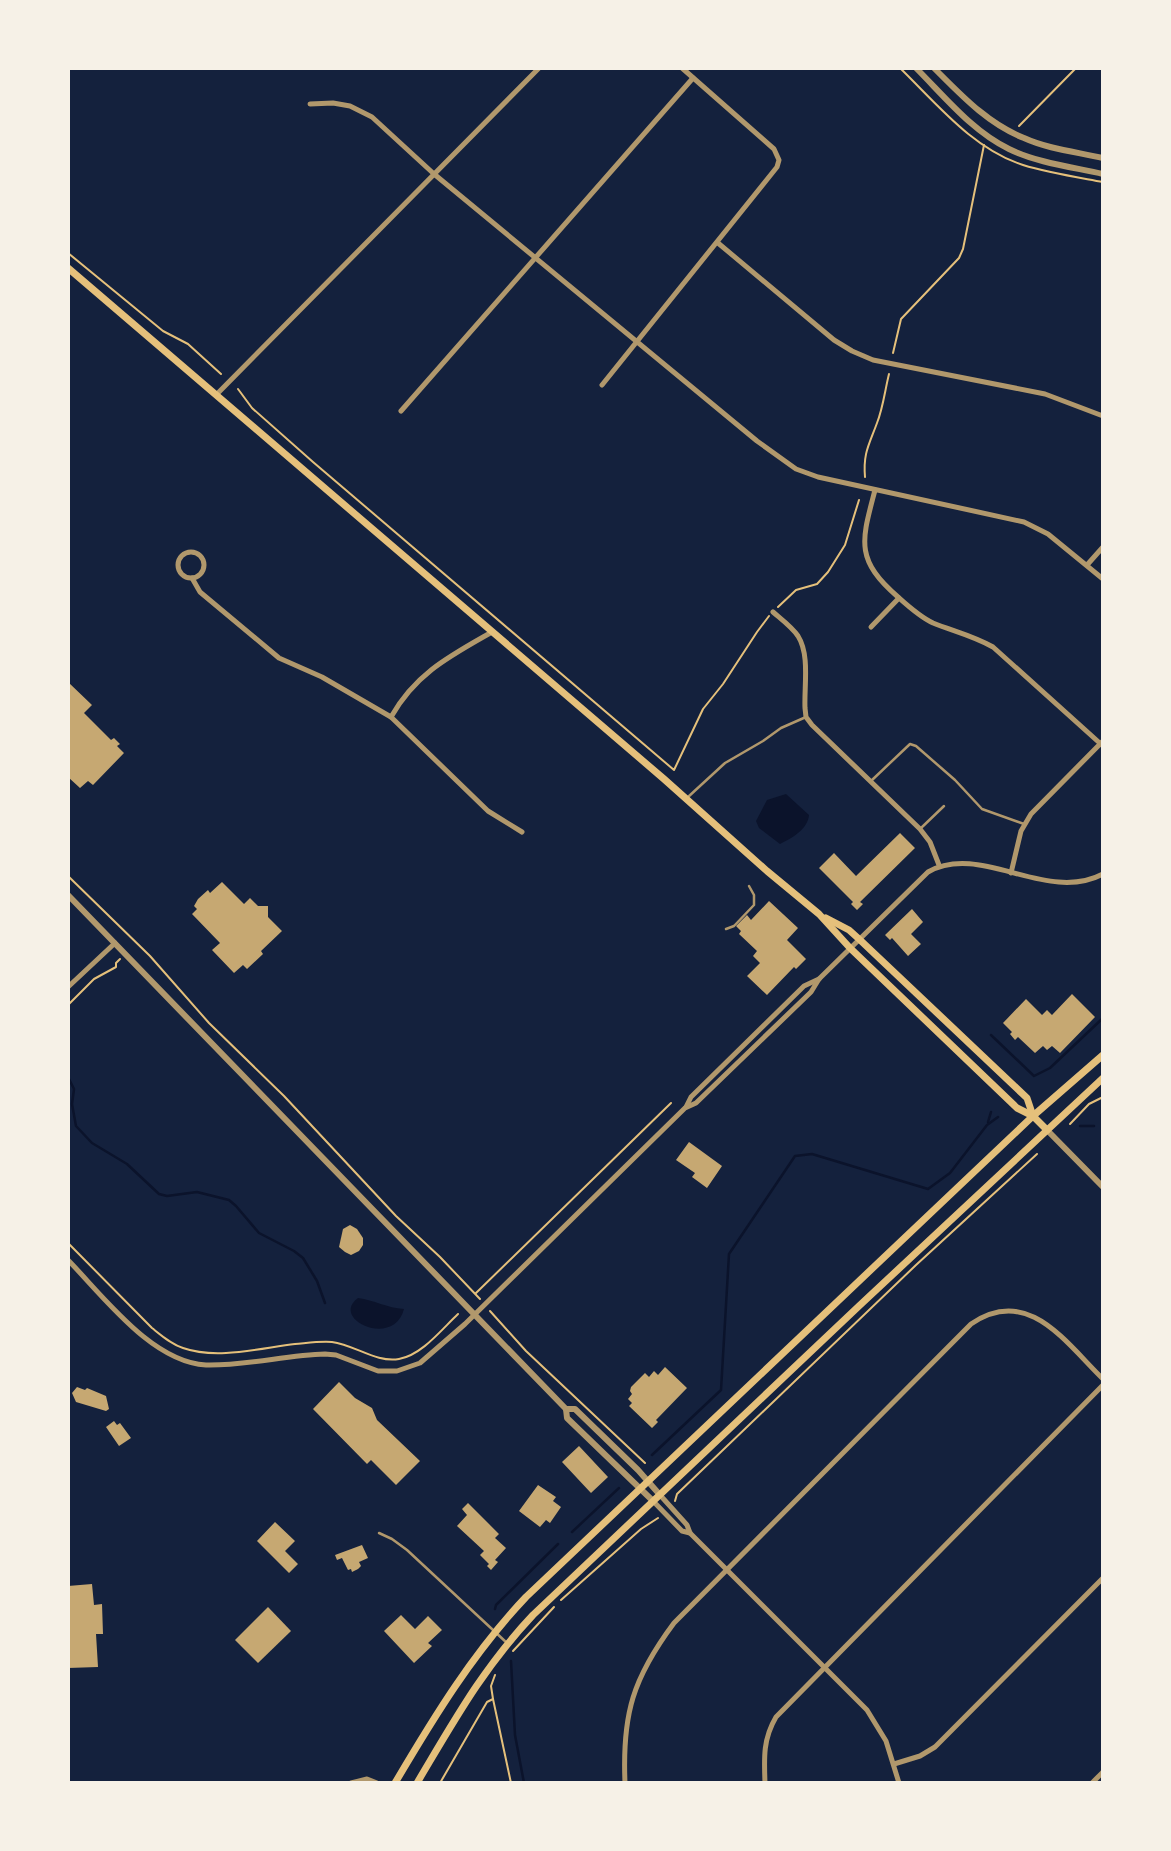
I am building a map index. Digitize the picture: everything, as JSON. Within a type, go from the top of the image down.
[{"type":"main road","points":[[68,268],[218,394],[766,872],[819,914],[850,948],[1017,1108],[1033,1116],[1047,1130]]},
{"type":"main road","points":[[819,914],[849,930],[859,939],[1027,1098],[1033,1116]]},
{"type":"main road","points":[[395,1783],[445,1698],[495,1632],[526,1597],[1033,1116],[1103,1055]]},
{"type":"main road","points":[[417,1783],[478,1681],[507,1643],[653,1501],[1103,1078]]},
{"type":"street","points":[[218,394],[539,68]]},
{"type":"street","points":[[602,385],[774,172],[779,160],[774,149],[682,68]]},
{"type":"street","points":[[916,68],[982,132],[1008,148],[1047,162],[1103,174]]},
{"type":"street","points":[[934,68],[967,101],[1015,134],[1048,146],[1103,158]]},
{"type":"street","points":[[401,411],[694,78]]},
{"type":"street","points":[[310,104],[333,103],[350,106],[372,117],[434,174],[757,441],[796,469],[818,477],[1024,522],[1048,534],[1103,579]]},
{"type":"street","points":[[718,243],[834,340],[852,351],[873,360],[1045,394],[1103,416]]},
{"type":"street","points":[[875,490],[866,521],[864,546],[868,562],[876,575],[899,598],[930,622],[979,639],[993,647],[1102,743],[1031,814],[1024,824],[1011,873]]},
{"type":"street","points":[[1087,565],[1103,547]]},
{"type":"street","points":[[191,578],[200,576],[204,564],[197,554],[189,552],[178,564],[181,573],[191,578],[200,592],[279,658],[322,677],[391,717],[488,811],[522,832]]},
{"type":"street","points":[[871,627],[899,598]]},
{"type":"street","points":[[773,612],[794,631],[803,649],[806,717],[817,732],[920,829],[930,842],[939,865]]},
{"type":"street","points":[[391,717],[404,695],[419,679],[492,632]]},
{"type":"street","points":[[685,1108],[696,1103],[769,1034],[819,979],[920,878],[939,865],[966,864],[1068,883],[1103,874]]},
{"type":"street","points":[[68,895],[566,1409],[567,1418],[682,1531],[690,1533]]},
{"type":"street","points":[[68,988],[115,943]]},
{"type":"street","points":[[68,1260],[154,1346],[192,1363],[222,1364],[325,1354],[336,1355],[378,1371],[397,1371],[420,1363],[474,1315],[685,1108],[691,1097],[804,986],[819,979]]},
{"type":"street","points":[[1047,1130],[1103,1187]]},
{"type":"street","points":[[625,1783],[626,1723],[642,1671],[652,1651],[674,1623],[971,1324],[993,1312],[1013,1310],[1026,1312],[1042,1321],[1103,1382],[776,1717],[769,1728],[764,1754],[765,1783]]},
{"type":"street","points":[[566,1409],[575,1409],[648,1481],[687,1525],[690,1533],[867,1710],[886,1741],[899,1783]]},
{"type":"street","points":[[894,1764],[920,1756],[935,1746],[1103,1578]]},
{"type":"street","points":[[1092,1783],[1103,1772]]},
{"type":"street","points":[[351,1783],[367,1779],[377,1783]]},
{"type":"lane","points":[[686,800],[725,763],[764,741],[781,727],[806,717]]},
{"type":"lane","points":[[870,782],[909,744],[916,746],[955,780],[982,809],[1024,824]]},
{"type":"lane","points":[[920,829],[944,806]]},
{"type":"lane","points":[[726,929],[734,926],[754,905],[754,895],[749,886]]},
{"type":"lane","points":[[379,1533],[407,1550],[507,1643]]},
{"type":"path","points":[[1019,126],[1076,68]]},
{"type":"path","points":[[893,353],[901,320],[955,264],[963,250],[984,144]]},
{"type":"path","points":[[68,253],[163,331],[188,344],[222,374]]},
{"type":"path","points":[[865,477],[867,444],[877,424],[889,374]]},
{"type":"path","points":[[238,389],[252,408],[313,462],[674,770],[703,709],[757,632],[796,590],[817,584],[828,572],[845,545],[859,500]]},
{"type":"path","points":[[68,876],[150,957],[226,1040],[285,1096],[396,1216],[440,1256],[480,1299]]},
{"type":"path","points":[[68,1005],[93,979],[116,967],[121,958]]},
{"type":"path","points":[[1070,1124],[1089,1104],[1103,1097]]},
{"type":"path","points":[[476,1293],[671,1103]]},
{"type":"path","points":[[674,1502],[677,1494],[916,1265],[1037,1154]]},
{"type":"path","points":[[68,1243],[160,1335],[183,1349],[219,1353],[331,1342],[377,1358],[400,1359],[421,1348],[458,1314]]},
{"type":"path","points":[[489,1311],[526,1351],[645,1463]]},
{"type":"path","points":[[509,1656],[557,1604],[657,1518]]},
{"type":"path","points":[[497,1670],[491,1686],[511,1783]]},
{"type":"path","points":[[440,1783],[487,1702],[493,1699]]},
{"type":"water","points":[[786,794],[809,815],[803,829],[780,844],[759,828],[756,821],[767,800]]},
{"type":"water","points":[[358,1298],[404,1309],[398,1321],[389,1327],[377,1329],[357,1321],[352,1314],[351,1306]]},
{"type":"building","points":[[68,682],[92,705],[84,713],[111,740],[114,738],[120,744],[117,746],[124,753],[93,785],[88,781],[80,788],[68,777]]},
{"type":"building","points":[[900,833],[915,848],[860,902],[863,904],[857,910],[851,904],[853,902],[819,868],[834,853],[856,876]]},
{"type":"building","points":[[222,882],[244,904],[250,898],[258,906],[268,906],[268,917],[282,931],[247,969],[243,965],[234,973],[212,950],[220,943],[192,914],[197,909],[194,906],[198,899]]},
{"type":"building","points":[[769,901],[798,928],[787,940],[806,959],[796,969],[794,967],[767,995],[747,976],[760,963],[753,956],[757,951],[739,934],[741,931],[736,926],[747,915],[751,920]]},
{"type":"building","points":[[912,909],[923,922],[911,934],[921,944],[908,956],[892,938],[890,940],[885,935]]},
{"type":"building","points":[[1072,994],[1095,1017],[1060,1053],[1052,1046],[1047,1050],[1043,1046],[1035,1053],[1018,1037],[1015,1040],[1010,1034],[1012,1032],[1003,1023],[1026,999],[1042,1015],[1047,1010],[1052,1015]]},
{"type":"building","points":[[689,1142],[722,1166],[707,1188],[692,1177],[695,1173],[676,1160]]},
{"type":"building","points":[[350,1225],[357,1229],[363,1238],[359,1251],[351,1255],[339,1247],[343,1229]]},
{"type":"building","points":[[665,1367],[687,1388],[656,1420],[658,1422],[652,1428],[629,1406],[632,1403],[628,1399],[632,1394],[631,1387],[645,1373],[649,1377],[654,1371],[658,1375]]},
{"type":"building","points":[[339,1382],[355,1398],[372,1408],[377,1420],[420,1461],[396,1485],[371,1460],[367,1464],[313,1409]]},
{"type":"building","points":[[77,1387],[106,1396],[109,1409],[106,1411],[76,1402],[72,1393]]},
{"type":"building","points":[[114,1421],[117,1425],[120,1423],[131,1438],[119,1446],[106,1427]]},
{"type":"building","points":[[579,1446],[608,1477],[591,1493],[562,1462]]},
{"type":"building","points":[[538,1485],[556,1497],[553,1501],[561,1507],[550,1523],[546,1520],[540,1527],[519,1511]]},
{"type":"building","points":[[468,1503],[499,1534],[495,1538],[506,1548],[495,1560],[498,1562],[491,1570],[480,1555],[484,1551],[457,1526],[467,1515],[462,1509]]},
{"type":"building","points":[[275,1522],[295,1541],[285,1551],[298,1564],[289,1573],[257,1541]]},
{"type":"building","points":[[362,1545],[368,1558],[359,1562],[361,1566],[358,1569],[352,1572],[342,1558],[337,1560],[335,1555]]},
{"type":"building","points":[[92,1584],[94,1605],[102,1604],[103,1634],[96,1634],[98,1667],[68,1668],[68,1586]]},
{"type":"building","points":[[268,1607],[291,1631],[258,1663],[235,1640]]},
{"type":"building","points":[[401,1615],[415,1629],[428,1616],[442,1630],[428,1643],[432,1646],[414,1663],[384,1631]]},
{"type":"waterway","points":[[991,1035],[1034,1076],[1050,1068],[1103,1018]]},
{"type":"waterway","points":[[68,1077],[74,1089],[72,1104],[76,1126],[92,1143],[127,1164],[159,1194],[167,1196],[197,1192],[229,1200],[259,1233],[303,1258],[317,1281],[325,1303]]},
{"type":"waterway","points":[[988,1122],[991,1112]]},
{"type":"waterway","points":[[652,1455],[721,1390],[729,1254],[795,1156],[812,1154],[928,1189],[950,1173],[987,1125],[998,1117]]},
{"type":"waterway","points":[[1080,1126],[1094,1126]]},
{"type":"waterway","points":[[572,1532],[619,1488]]},
{"type":"waterway","points":[[495,1609],[558,1544]]},
{"type":"waterway","points":[[511,1661],[515,1735],[524,1783]]}]
